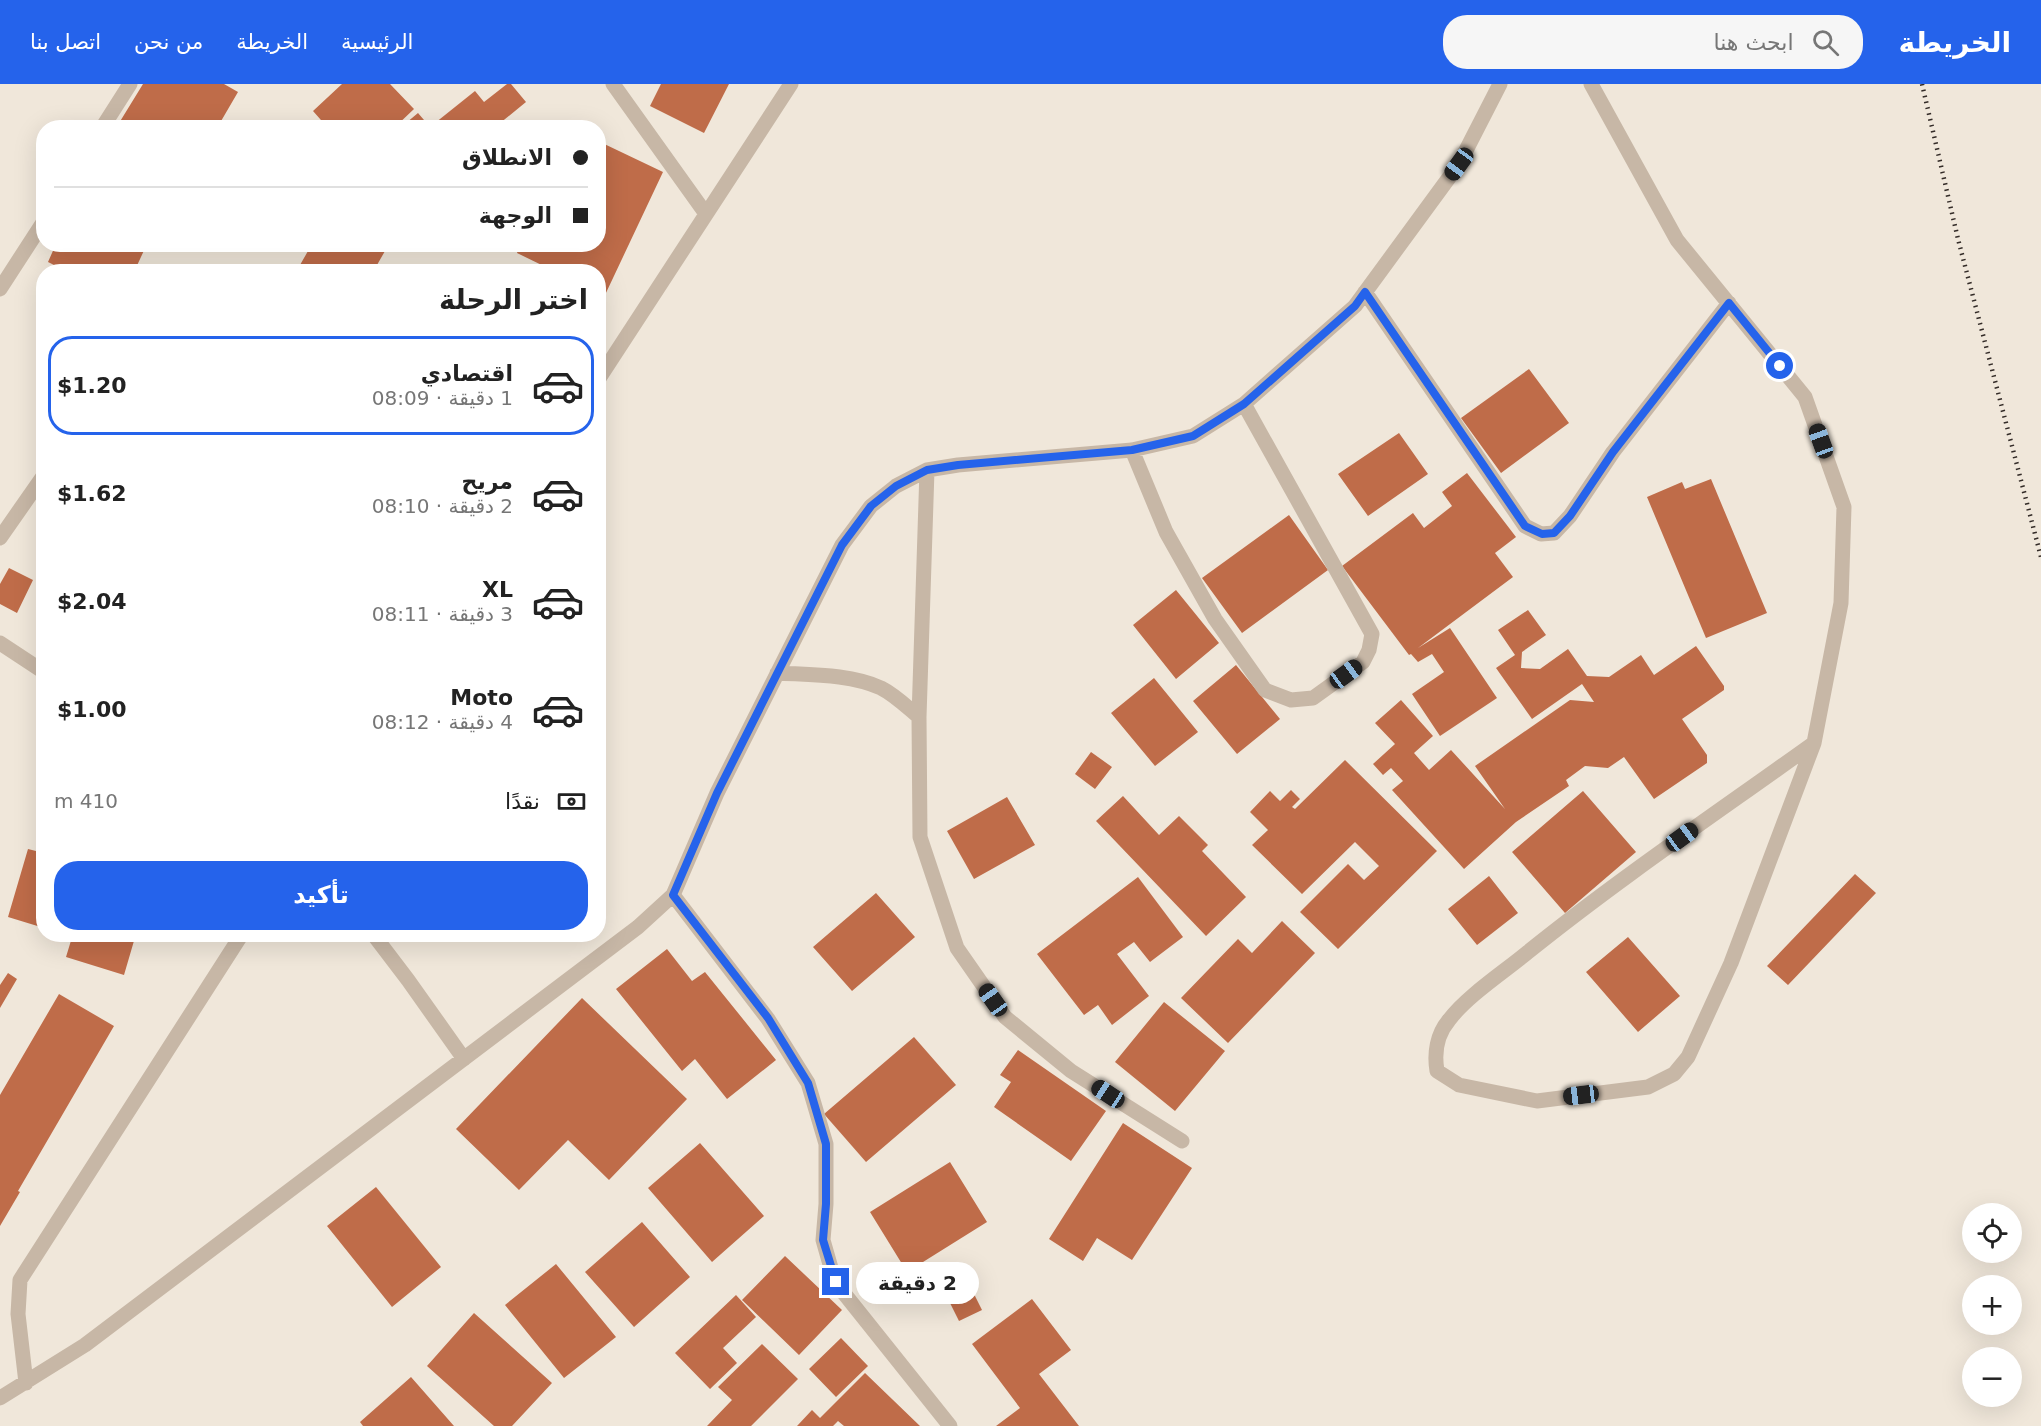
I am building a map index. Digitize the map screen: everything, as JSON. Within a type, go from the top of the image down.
[{"type":"street","points":[[107,120],[130,84]]},
{"type":"street","points":[[613,84],[706,214]]},
{"type":"street","points":[[606,368],[791,84]]},
{"type":"street","points":[[0,1398],[85,1345],[638,927],[673,895],[717,793],[842,545],[871,506],[896,486],[927,470],[958,465],[1132,450],[1193,436],[1244,404],[1355,306],[1459,164],[1500,84]]},
{"type":"street","points":[[1591,84],[1677,240],[1805,397],[1844,507],[1841,603],[1814,743],[1731,963],[1688,1057],[1674,1074],[1648,1087],[1537,1101],[1459,1085],[1437,1071],[1435,1058],[1438,1040],[1448,1020],[1467,1002],[1569,919],[1814,743]]},
{"type":"street","points":[[0,290],[36,234]]},
{"type":"street","points":[[1365,292],[1525,526],[1542,534],[1554,533],[1570,516],[1613,452],[1729,303]]},
{"type":"street","points":[[1132,450],[1166,532],[1215,619],[1265,690],[1291,700],[1313,698],[1363,662],[1369,650],[1372,634],[1244,404]]},
{"type":"street","points":[[927,470],[919,717],[921,837],[957,948],[1005,1017],[1071,1071],[1182,1142]]},
{"type":"street","points":[[0,538],[36,486]]},
{"type":"street","points":[[0,643],[36,667]]},
{"type":"street","points":[[777,673],[843,678],[880,688],[898,699],[919,717]]},
{"type":"street","points":[[673,895],[768,1018],[808,1083],[826,1144],[826,1204],[823,1240],[836,1282],[950,1426]]},
{"type":"street","points":[[26,1383],[18,1314],[21,1280],[237,942]]},
{"type":"street","points":[[379,942],[464,1059]]},
{"type":"building","points":[[143,84],[224,84],[238,92],[222,120],[121,120]]},
{"type":"building","points":[[342,84],[390,84],[414,109],[402,120],[321,120],[313,111]]},
{"type":"building","points":[[507,84],[511,84],[526,102],[504,120],[439,120],[475,91],[484,102]]},
{"type":"building","points":[[661,84],[729,84],[704,133],[650,106]]},
{"type":"building","points":[[418,113],[424,120],[410,120]]},
{"type":"building","points":[[606,145],[663,172],[606,293],[606,264],[540,264],[517,253],[606,252]]},
{"type":"building","points":[[52,252],[143,252],[138,264],[52,264],[48,262]]},
{"type":"building","points":[[307,252],[384,252],[378,264],[301,264]]},
{"type":"building","points":[[1529,369],[1569,423],[1501,473],[1461,418]]},
{"type":"building","points":[[1399,433],[1428,474],[1368,516],[1338,474]]},
{"type":"building","points":[[1467,473],[1516,537],[1495,553],[1513,577],[1418,648],[1450,628],[1497,698],[1440,736],[1412,694],[1444,672],[1432,654],[1418,662],[1411,654],[1409,655],[1342,566],[1413,513],[1424,528],[1452,506],[1442,492]]},
{"type":"building","points":[[1711,479],[1767,613],[1706,638],[1647,497],[1682,482],[1685,489]]},
{"type":"building","points":[[1289,515],[1328,570],[1242,633],[1202,578]]},
{"type":"building","points":[[9,568],[33,580],[17,613],[0,604],[0,584]]},
{"type":"building","points":[[1176,590],[1219,643],[1176,679],[1133,625]]},
{"type":"building","points":[[1528,610],[1546,635],[1522,652],[1521,668],[1540,669],[1568,649],[1587,676],[1609,677],[1641,655],[1654,675],[1696,646],[1724,686],[1724,690],[1682,719],[1707,755],[1707,763],[1654,799],[1624,757],[1608,768],[1585,766],[1566,780],[1569,786],[1516,822],[1464,869],[1392,790],[1403,781],[1391,768],[1383,775],[1373,764],[1395,744],[1375,723],[1401,700],[1433,736],[1414,753],[1429,770],[1451,750],[1505,809],[1475,766],[1570,700],[1594,702],[1582,684],[1532,719],[1496,668],[1515,655],[1498,630]]},
{"type":"building","points":[[1236,665],[1280,719],[1237,754],[1193,701]]},
{"type":"building","points":[[1154,678],[1198,732],[1155,766],[1111,713]]},
{"type":"building","points":[[1091,752],[1112,767],[1095,789],[1075,774]]},
{"type":"building","points":[[1345,760],[1437,851],[1338,949],[1300,912],[1348,864],[1364,880],[1379,866],[1355,842],[1302,894],[1252,845],[1268,830],[1250,812],[1270,791],[1280,801],[1291,790],[1300,799],[1292,807],[1295,809]]},
{"type":"building","points":[[1583,791],[1636,852],[1565,913],[1512,852]]},
{"type":"building","points":[[1123,796],[1159,835],[1179,816],[1208,845],[1202,851],[1246,897],[1206,936],[1096,821]]},
{"type":"building","points":[[1007,797],[1035,845],[974,879],[947,831]]},
{"type":"building","points":[[28,849],[36,851],[36,926],[8,917]]},
{"type":"building","points":[[1855,874],[1876,893],[1788,985],[1767,966]]},
{"type":"building","points":[[1489,876],[1518,913],[1477,945],[1448,909]]},
{"type":"building","points":[[1138,877],[1183,937],[1150,962],[1134,942],[1117,954],[1149,996],[1112,1025],[1098,1005],[1084,1015],[1037,954]]},
{"type":"building","points":[[876,893],[915,937],[852,991],[813,947]]},
{"type":"building","points":[[1282,921],[1315,953],[1228,1043],[1181,998],[1238,939],[1252,953]]},
{"type":"building","points":[[1628,937],[1680,996],[1638,1032],[1586,972]]},
{"type":"building","points":[[71,942],[134,942],[124,975],[66,957]]},
{"type":"building","points":[[667,949],[692,981],[705,972],[776,1060],[727,1099],[695,1059],[682,1071],[616,989]]},
{"type":"building","points":[[8,973],[17,979],[0,1008],[0,985]]},
{"type":"building","points":[[59,994],[114,1026],[0,1226],[0,1095]]},
{"type":"building","points":[[582,998],[687,1099],[609,1180],[568,1140],[519,1190],[456,1129]]},
{"type":"building","points":[[1164,1002],[1225,1051],[1175,1111],[1115,1062]]},
{"type":"building","points":[[914,1037],[956,1085],[866,1162],[824,1114]]},
{"type":"building","points":[[1018,1050],[1106,1111],[1071,1161],[994,1107],[1011,1082],[1000,1075]]},
{"type":"building","points":[[1123,1123],[1192,1168],[1132,1260],[1097,1238],[1083,1261],[1049,1239]]},
{"type":"building","points":[[700,1143],[764,1216],[712,1262],[648,1188]]},
{"type":"building","points":[[950,1162],[987,1222],[907,1272],[870,1212]]},
{"type":"building","points":[[376,1187],[441,1267],[392,1307],[327,1226]]},
{"type":"building","points":[[642,1222],[690,1277],[634,1327],[585,1272]]},
{"type":"building","points":[[785,1256],[842,1310],[799,1355],[742,1300]]},
{"type":"building","points":[[556,1264],[616,1337],[564,1378],[505,1305]]},
{"type":"building","points":[[966,1278],[982,1310],[959,1321],[943,1289]]},
{"type":"building","points":[[736,1295],[756,1317],[723,1348],[737,1363],[710,1389],[675,1353]]},
{"type":"building","points":[[1032,1299],[1071,1350],[1039,1374],[1079,1426],[996,1426],[1020,1408],[972,1344]]},
{"type":"building","points":[[474,1313],[552,1383],[512,1426],[494,1426],[427,1366]]},
{"type":"building","points":[[841,1338],[868,1366],[836,1397],[809,1369]]},
{"type":"building","points":[[762,1344],[798,1379],[751,1426],[707,1426],[732,1400],[718,1387]]},
{"type":"building","points":[[865,1373],[920,1426],[844,1426],[838,1421],[833,1426],[797,1426],[812,1410],[820,1418]]},
{"type":"building","points":[[411,1377],[454,1426],[363,1426],[360,1422]]},
{"type":"railway","points":[[1922,84],[1958,239],[2041,557]]},
{"type":"route","points":[[836,1282],[823,1240],[826,1204],[826,1144],[808,1083],[768,1018],[673,895],[717,793],[842,545],[871,506],[896,486],[927,470],[958,465],[1132,450],[1193,436],[1244,404],[1355,306],[1365,292],[1525,526],[1542,534],[1554,533],[1570,516],[1613,452],[1729,303],[1780,366]]}]
